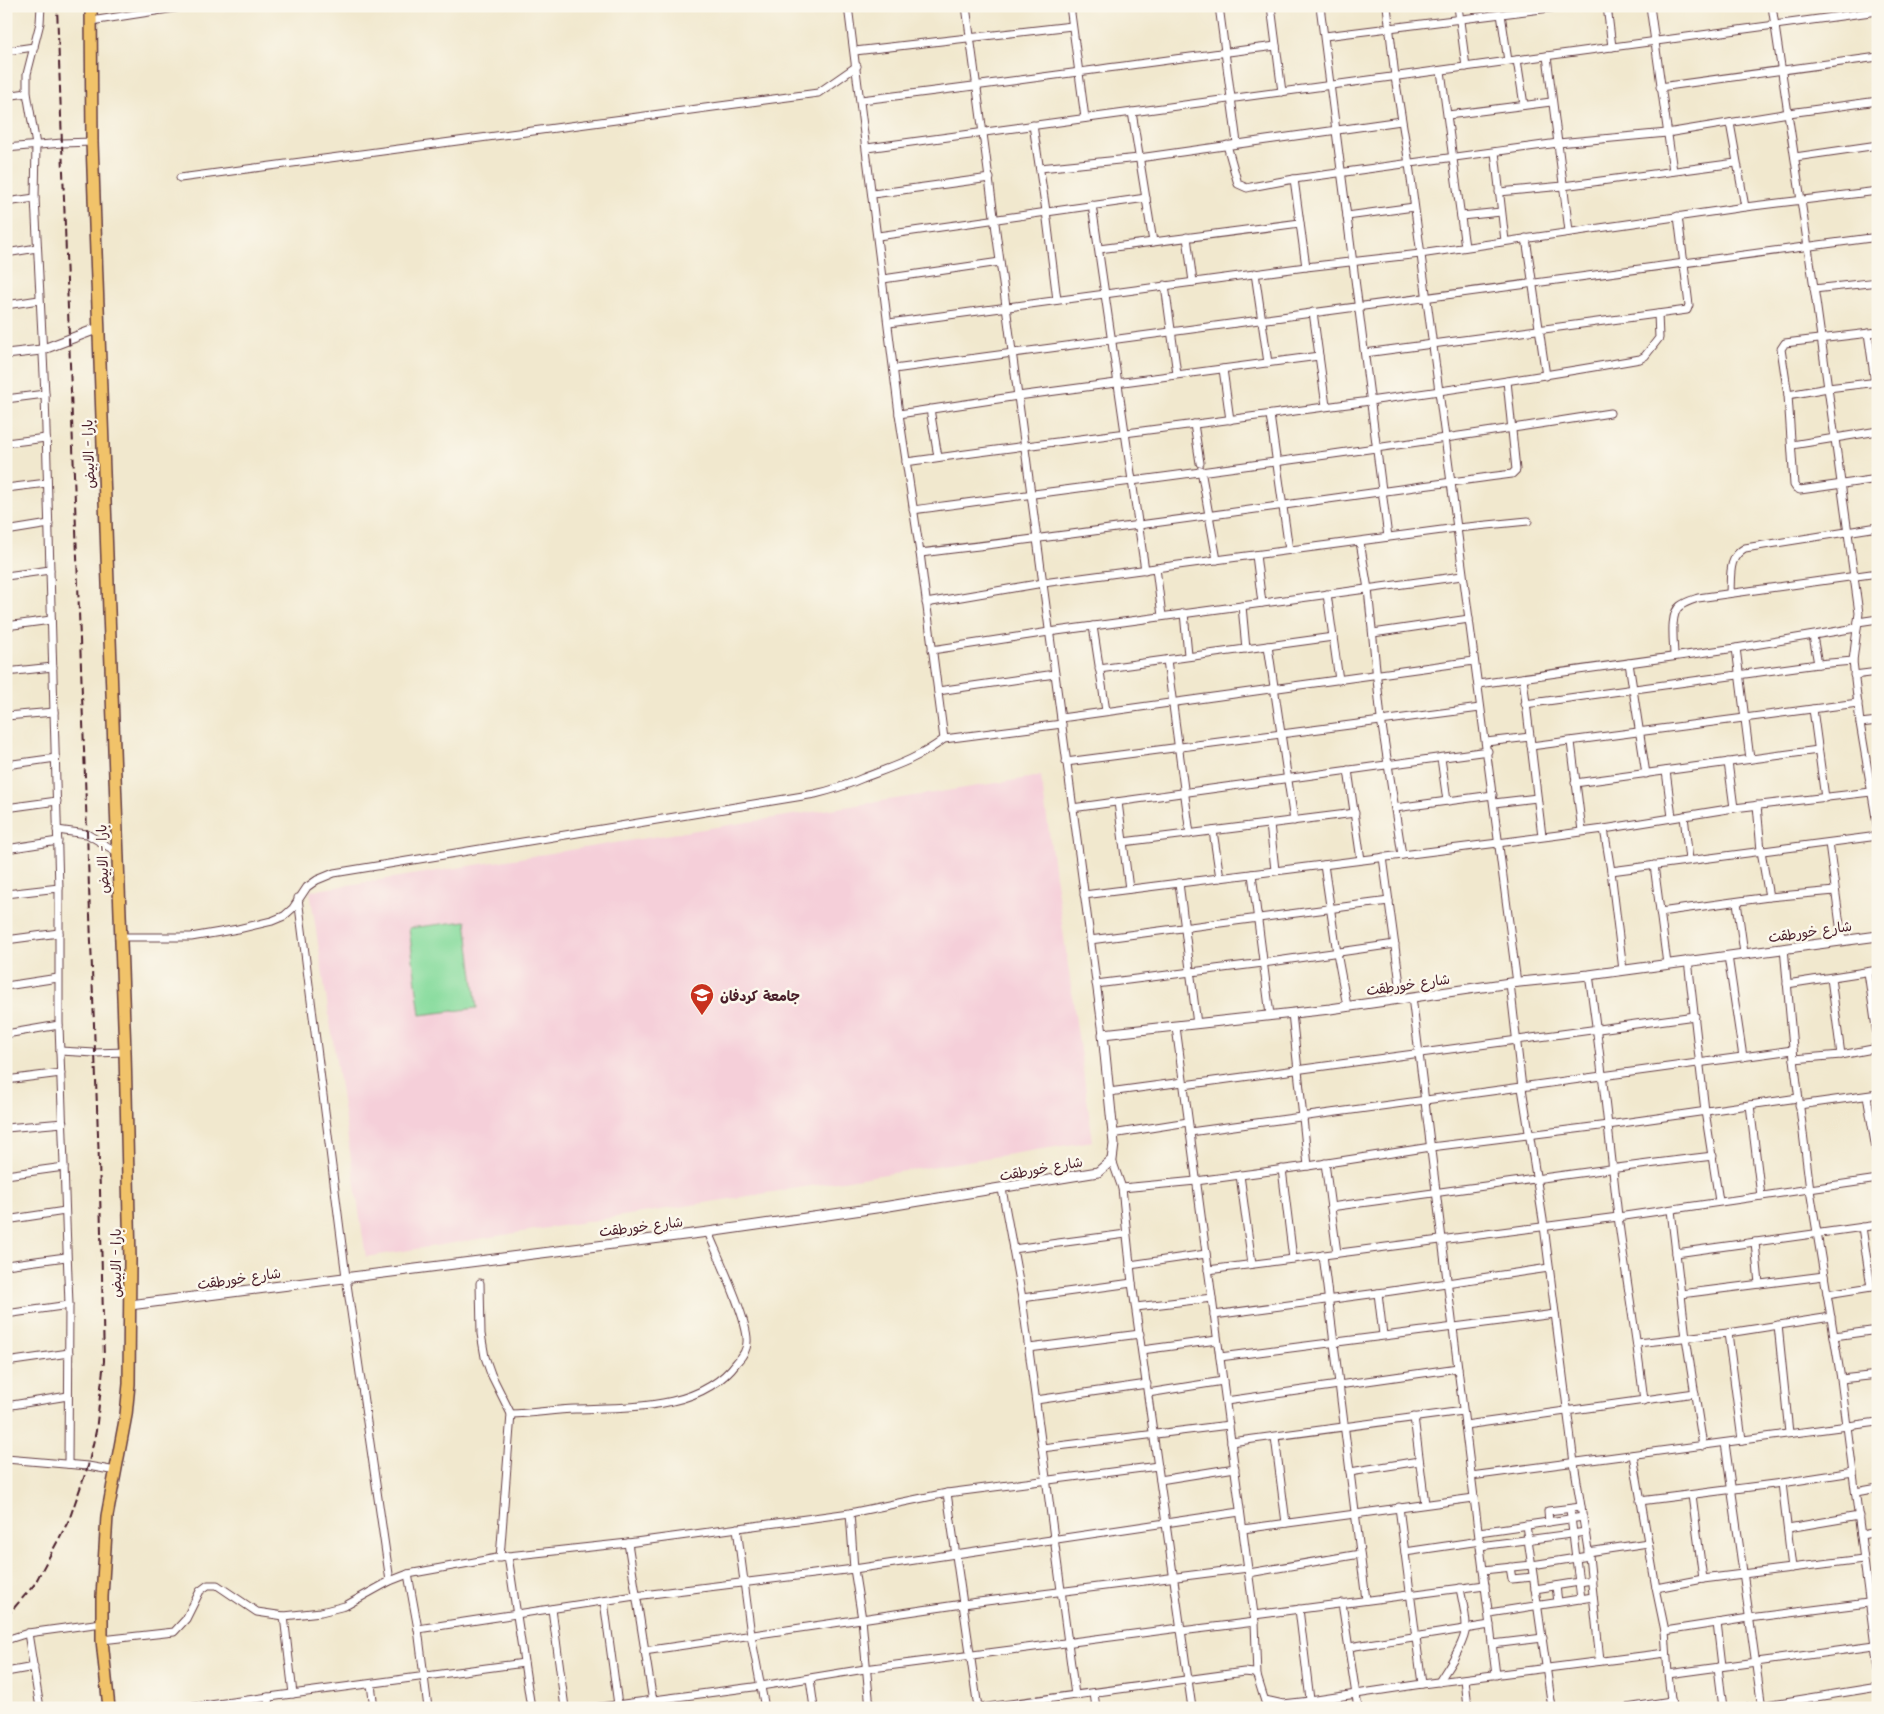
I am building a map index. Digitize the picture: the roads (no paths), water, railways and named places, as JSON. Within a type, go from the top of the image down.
[{"type":"main road","name":"بارا - الابيض","points":[[91,6],[92,142],[119,937],[125,1052],[130,1260],[129,1384],[126,1415],[107,1516],[102,1597],[102,1640],[108,1708]]},
{"type":"street","points":[[41,6],[40,23],[27,74],[27,93],[36,145],[35,198],[41,350],[45,394],[56,758],[59,888],[59,1025],[69,1305],[68,1464]]},
{"type":"street","points":[[91,21],[188,6]]},
{"type":"street","points":[[848,6],[899,414],[920,553],[944,739]]},
{"type":"street","points":[[966,6],[1103,1034],[1114,1144],[1112,1160],[1122,1188],[1132,1283],[1192,1708]]},
{"type":"street","points":[[1070,6],[1085,118]]},
{"type":"street","points":[[1219,6],[1237,143]]},
{"type":"street","points":[[1271,6],[1282,92]]},
{"type":"street","points":[[1320,6],[1388,537]]},
{"type":"street","points":[[1387,6],[1462,576],[1480,708],[1488,751],[1514,983],[1522,1088],[1544,1226],[1574,1463],[1589,1554],[1600,1661]]},
{"type":"street","points":[[1458,6],[1466,67]]},
{"type":"street","points":[[1325,36],[1502,14],[1510,10],[1566,6]]},
{"type":"street","points":[[1607,6],[1612,47]]},
{"type":"street","points":[[1650,6],[1673,171]]},
{"type":"street","points":[[1772,6],[1835,437],[1853,577],[1857,625],[1853,661],[1854,675],[1869,782],[1878,829]]},
{"type":"street","points":[[867,148],[1395,78],[1878,11]]},
{"type":"street","points":[[1502,14],[1508,61]]},
{"type":"street","points":[[855,51],[1072,26]]},
{"type":"street","points":[[861,100],[977,87],[1078,71],[1276,46]]},
{"type":"street","points":[[6,51],[34,47]]},
{"type":"street","points":[[1547,56],[1551,102],[1569,231]]},
{"type":"street","points":[[1660,87],[1878,57]]},
{"type":"street","points":[[1517,60],[1524,105]]},
{"type":"street","points":[[180,178],[818,93],[857,66]]},
{"type":"street","points":[[1441,71],[1465,247]]},
{"type":"street","points":[[6,96],[27,93]]},
{"type":"street","points":[[1227,145],[1238,184],[1251,187],[1294,179],[1558,143],[1667,133],[1878,101]]},
{"type":"street","points":[[1448,116],[1551,102]]},
{"type":"street","points":[[1132,112],[1153,242]]},
{"type":"street","points":[[1040,168],[1139,158],[1401,121]]},
{"type":"street","points":[[1730,123],[1745,207]]},
{"type":"street","points":[[1033,125],[1057,300]]},
{"type":"street","points":[[6,148],[92,142]]},
{"type":"street","points":[[1795,157],[1878,145]]},
{"type":"street","points":[[1495,152],[1505,241]]},
{"type":"street","points":[[1499,192],[1563,186],[1736,163]]},
{"type":"street","points":[[873,194],[990,178]]},
{"type":"street","points":[[1294,179],[1306,266]]},
{"type":"street","points":[[889,323],[1306,266],[1420,254],[1678,216],[1878,191]]},
{"type":"street","points":[[6,202],[35,198]]},
{"type":"street","points":[[878,236],[1146,198]]},
{"type":"street","points":[[1092,205],[1145,570]]},
{"type":"street","points":[[1347,216],[1414,207]]},
{"type":"street","points":[[1461,216],[1501,212]]},
{"type":"street","points":[[1365,353],[1687,310],[1689,307],[1678,216]]},
{"type":"street","points":[[1099,249],[1300,222]]},
{"type":"street","points":[[894,369],[1878,237]]},
{"type":"street","points":[[1187,238],[1193,282]]},
{"type":"street","points":[[1526,238],[1546,376]]},
{"type":"street","points":[[6,253],[37,248]]},
{"type":"street","points":[[883,279],[1000,262]]},
{"type":"street","points":[[1255,273],[1268,363]]},
{"type":"street","points":[[1814,289],[1878,282]]},
{"type":"street","points":[[1165,285],[1178,374]]},
{"type":"street","points":[[6,304],[39,300]]},
{"type":"street","points":[[1313,312],[1326,406]]},
{"type":"street","points":[[906,462],[1270,415],[1546,376],[1644,357],[1660,338],[1658,314]]},
{"type":"street","points":[[6,354],[41,350],[99,328]]},
{"type":"street","points":[[1878,332],[1785,343],[1782,346],[1788,395],[1794,485],[1796,488],[1800,490],[1878,479]]},
{"type":"street","points":[[1788,395],[1876,382],[1868,333]]},
{"type":"street","points":[[899,414],[1018,396],[1319,356]]},
{"type":"street","points":[[1223,369],[1230,420]]},
{"type":"street","points":[[920,553],[1037,539],[1515,473],[1507,381]]},
{"type":"street","points":[[6,399],[45,394]]},
{"type":"street","points":[[930,409],[938,458]]},
{"type":"street","points":[[913,510],[1131,482],[1201,469],[1444,439],[1610,413]]},
{"type":"street","points":[[1270,415],[1289,550]]},
{"type":"street","points":[[1194,424],[1217,560]]},
{"type":"street","points":[[1792,444],[1878,431]]},
{"type":"street","points":[[6,444],[46,438]]},
{"type":"street","points":[[6,488],[47,482]]},
{"type":"street","points":[[926,602],[1043,583],[1456,528],[1528,521]]},
{"type":"street","points":[[6,531],[48,524]]},
{"type":"street","points":[[1730,592],[1732,564],[1737,552],[1745,548],[1878,526]]},
{"type":"street","points":[[1360,542],[1368,589],[1387,764],[1402,854]]},
{"type":"street","points":[[1256,555],[1262,603]]},
{"type":"street","points":[[1156,568],[1162,616]]},
{"type":"street","points":[[6,576],[50,570]]},
{"type":"street","points":[[1674,656],[1673,629],[1675,611],[1680,606],[1698,598],[1730,592],[1878,573]]},
{"type":"street","points":[[932,650],[1162,616],[1462,576]]},
{"type":"street","points":[[1327,594],[1339,680]]},
{"type":"street","points":[[1242,606],[1246,649]]},
{"type":"street","points":[[1184,613],[1188,655]]},
{"type":"street","points":[[1373,633],[1469,619]]},
{"type":"street","points":[[1478,684],[1813,636],[1878,619]]},
{"type":"street","points":[[6,626],[51,620]]},
{"type":"street","points":[[1093,626],[1106,711]]},
{"type":"street","points":[[1813,636],[1818,664]]},
{"type":"street","points":[[1099,669],[1167,660],[1188,655],[1333,637]]},
{"type":"street","points":[[1268,646],[1294,821]]},
{"type":"street","points":[[1736,648],[1750,759]]},
{"type":"street","points":[[1167,660],[1183,793],[1190,834]]},
{"type":"street","points":[[119,937],[190,937],[272,921],[284,916],[293,908],[307,887],[334,873],[838,789],[904,763],[931,749],[944,739],[1061,721],[1106,711],[1274,690],[1474,661]]},
{"type":"street","points":[[1526,704],[1740,674],[1853,661]]},
{"type":"street","points":[[1629,662],[1646,774]]},
{"type":"street","points":[[6,672],[53,667]]},
{"type":"street","points":[[1854,675],[1878,672]]},
{"type":"street","points":[[938,691],[1055,674]]},
{"type":"street","points":[[1523,678],[1542,836]]},
{"type":"street","points":[[1531,746],[1858,703]]},
{"type":"street","points":[[1066,762],[1381,719],[1480,708]]},
{"type":"street","points":[[1814,709],[1824,798]]},
{"type":"street","points":[[6,716],[54,712]]},
{"type":"street","points":[[1860,723],[1878,721]]},
{"type":"street","points":[[1486,742],[1530,737]]},
{"type":"street","points":[[1570,742],[1582,831]]},
{"type":"street","points":[[1575,783],[1818,750]]},
{"type":"street","points":[[1072,808],[1488,751]]},
{"type":"street","points":[[6,765],[56,758]]},
{"type":"street","points":[[1442,758],[1447,801]]},
{"type":"street","points":[[1728,762],[1734,808]]},
{"type":"street","points":[[1348,770],[1361,860]]},
{"type":"street","points":[[1666,771],[1672,817]]},
{"type":"street","points":[[1869,782],[1878,780]]},
{"type":"street","points":[[1084,895],[1498,843],[1734,808],[1871,792]]},
{"type":"street","points":[[1395,808],[1447,801],[1537,798]]},
{"type":"street","points":[[6,808],[56,801]]},
{"type":"street","points":[[1118,802],[1128,889]]},
{"type":"street","points":[[1757,805],[1761,851],[1769,897]]},
{"type":"street","points":[[1123,842],[1355,813]]},
{"type":"street","points":[[1684,816],[1689,860]]},
{"type":"street","points":[[1270,824],[1275,870]]},
{"type":"street","points":[[1604,828],[1623,970]]},
{"type":"street","points":[[57,830],[88,834],[116,852]]},
{"type":"street","points":[[1214,831],[1220,878]]},
{"type":"street","points":[[1611,871],[1878,836]]},
{"type":"street","points":[[6,849],[58,842]]},
{"type":"street","points":[[1829,843],[1842,940]]},
{"type":"street","points":[[1383,857],[1402,999]]},
{"type":"street","points":[[1324,865],[1347,1006]]},
{"type":"street","points":[[1654,865],[1667,964]]},
{"type":"street","points":[[1252,874],[1270,1015]]},
{"type":"street","points":[[1179,883],[1197,1024]]},
{"type":"street","points":[[6,894],[59,888]]},
{"type":"street","points":[[1660,912],[1769,897],[1835,891]]},
{"type":"street","points":[[298,898],[346,1277],[390,1580]]},
{"type":"street","points":[[1090,940],[1389,901]]},
{"type":"street","points":[[1737,902],[1744,953]]},
{"type":"street","points":[[6,940],[59,933]]},
{"type":"street","name":"شارع خورطقت","points":[[1103,1034],[1292,1013],[1878,936]]},
{"type":"street","points":[[1096,984],[1396,944]]},
{"type":"street","points":[[1784,948],[1793,1050],[1810,1190],[1841,1379],[1878,1670]]},
{"type":"street","points":[[1728,956],[1743,1057]]},
{"type":"street","points":[[1688,960],[1705,1111],[1720,1201]]},
{"type":"street","points":[[1787,984],[1878,970]]},
{"type":"street","points":[[1868,972],[1878,1042]]},
{"type":"street","points":[[1589,975],[1618,1217],[1644,1401]]},
{"type":"street","points":[[6,986],[58,978]]},
{"type":"street","points":[[1831,978],[1841,1055]]},
{"type":"street","points":[[1412,997],[1496,1675]]},
{"type":"street","points":[[1292,1013],[1308,1166]]},
{"type":"street","points":[[1109,1092],[1299,1071],[1695,1016]]},
{"type":"street","points":[[6,1034],[59,1025]]},
{"type":"street","points":[[1176,1026],[1255,1618],[1257,1676],[1266,1704],[1310,1704],[1356,1694],[1422,1684],[1666,1652]]},
{"type":"street","points":[[1794,1059],[1841,1055],[1878,1048]]},
{"type":"street","points":[[1190,1132],[1793,1050]]},
{"type":"street","points":[[60,1051],[125,1052]]},
{"type":"street","points":[[6,1080],[61,1073]]},
{"type":"street","points":[[1122,1188],[1196,1181],[1431,1147],[1750,1105],[1878,1094]]},
{"type":"street","points":[[1867,1096],[1876,1138],[1878,1161]]},
{"type":"street","points":[[1750,1105],[1761,1196]]},
{"type":"street","points":[[1112,1134],[1188,1122]]},
{"type":"street","points":[[6,1128],[63,1123]]},
{"type":"street","points":[[1331,1207],[1713,1156]]},
{"type":"street","name":"شارع خورطقت","points":[[130,1305],[708,1232],[1098,1172],[1112,1160]]},
{"type":"street","points":[[1325,1163],[1337,1253]]},
{"type":"street","points":[[6,1175],[64,1167]]},
{"type":"street","points":[[1282,1169],[1293,1259]]},
{"type":"street","points":[[1240,1175],[1252,1264]]},
{"type":"street","points":[[1208,1270],[1672,1210],[1720,1201],[1810,1190],[1878,1179]]},
{"type":"street","points":[[1002,1188],[1022,1298],[1075,1695]]},
{"type":"street","points":[[1672,1210],[1686,1338],[1704,1446]]},
{"type":"street","points":[[6,1220],[65,1211]]},
{"type":"street","points":[[1676,1254],[1878,1225]]},
{"type":"street","points":[[1827,1294],[1875,1286],[1862,1227]]},
{"type":"street","points":[[511,1414],[551,1410],[644,1406],[672,1401],[698,1393],[714,1384],[732,1369],[743,1355],[747,1343],[745,1325],[708,1232]]},
{"type":"street","points":[[1013,1250],[1126,1234]]},
{"type":"street","points":[[1755,1242],[1760,1284]]},
{"type":"street","points":[[1130,1265],[1206,1254]]},
{"type":"street","points":[[1323,1255],[1366,1600]]},
{"type":"street","points":[[6,1265],[66,1257]]},
{"type":"street","points":[[1214,1315],[1549,1268]]},
{"type":"street","points":[[1681,1294],[1824,1276]]},
{"type":"street","points":[[480,1283],[481,1334],[485,1357],[491,1374],[511,1414],[500,1558]]},
{"type":"street","points":[[1022,1298],[1132,1283]]},
{"type":"street","points":[[1378,1293],[1384,1335]]},
{"type":"street","points":[[1136,1306],[1212,1298]]},
{"type":"street","points":[[6,1314],[69,1305]]},
{"type":"street","points":[[1220,1357],[1555,1314]]},
{"type":"street","points":[[1637,1343],[1686,1338],[1831,1317]]},
{"type":"street","points":[[1778,1325],[1789,1434]]},
{"type":"street","points":[[1834,1336],[1878,1330]]},
{"type":"street","points":[[1728,1332],[1742,1440]]},
{"type":"street","points":[[1029,1348],[1140,1334]]},
{"type":"street","points":[[1142,1350],[1217,1340]]},
{"type":"street","points":[[6,1362],[69,1353]]},
{"type":"street","points":[[1226,1401],[1458,1368]]},
{"type":"street","points":[[1841,1379],[1878,1375]]},
{"type":"street","points":[[1148,1393],[1223,1381]]},
{"type":"street","points":[[1036,1400],[1147,1384]]},
{"type":"street","points":[[1465,1425],[1695,1393]]},
{"type":"street","points":[[6,1406],[68,1396]]},
{"type":"street","points":[[1231,1442],[1464,1411]]},
{"type":"street","points":[[1414,1417],[1425,1504]]},
{"type":"street","points":[[1471,1476],[1878,1422]]},
{"type":"street","points":[[1042,1448],[1229,1425]]},
{"type":"street","points":[[1275,1436],[1286,1523]]},
{"type":"street","points":[[1725,1443],[1761,1707]]},
{"type":"street","points":[[1627,1708],[1672,1705],[1665,1631],[1633,1455]]},
{"type":"street","points":[[6,1459],[68,1464],[116,1471]]},
{"type":"street","points":[[1350,1472],[1419,1461]]},
{"type":"street","points":[[102,1640],[174,1632],[186,1619],[200,1591],[208,1585],[217,1585],[256,1612],[284,1616],[321,1612],[345,1606],[390,1580],[408,1574],[508,1556],[628,1543],[850,1513],[947,1493],[1158,1466]]},
{"type":"street","points":[[1160,1480],[1235,1468]]},
{"type":"street","points":[[1640,1501],[1732,1490],[1853,1472]]},
{"type":"street","points":[[1782,1483],[1792,1568]]},
{"type":"street","points":[[1856,1492],[1878,1488]]},
{"type":"street","points":[[947,1493],[979,1708],[1244,1672],[1257,1676]]},
{"type":"street","points":[[1692,1495],[1703,1580]]},
{"type":"street","points":[[1243,1529],[1474,1498]]},
{"type":"street","points":[[1549,1522],[1548,1512],[1581,1507]]},
{"type":"street","points":[[1399,1508],[1422,1684]]},
{"type":"street","points":[[1570,1509],[1581,1598]]},
{"type":"street","points":[[418,1629],[636,1596],[854,1569],[1240,1512]]},
{"type":"street","points":[[850,1513],[854,1569],[862,1619],[870,1708]]},
{"type":"street","points":[[1788,1528],[1859,1516]]},
{"type":"street","points":[[1479,1532],[1583,1517]]},
{"type":"street","points":[[1526,1525],[1552,1708]]},
{"type":"street","points":[[737,1528],[751,1635],[765,1708]]},
{"type":"street","points":[[1405,1552],[1480,1543],[1528,1541],[1586,1532]]},
{"type":"street","points":[[1861,1535],[1878,1532]]},
{"type":"street","points":[[628,1543],[654,1708]]},
{"type":"street","points":[[1483,1570],[1510,1568],[1575,1558],[1648,1543]]},
{"type":"street","points":[[644,1651],[963,1604],[1174,1577],[1248,1570],[1360,1554]]},
{"type":"street","points":[[508,1556],[531,1708]]},
{"type":"street","points":[[1656,1588],[1743,1574],[1863,1559]]},
{"type":"street","points":[[1510,1568],[1512,1578],[1534,1577]]},
{"type":"street","points":[[408,1574],[418,1629],[428,1708]]},
{"type":"street","points":[[1535,1589],[1592,1580]]},
{"type":"street","points":[[593,1708],[810,1679],[865,1669],[1181,1629],[1255,1618],[1299,1609],[1485,1584]]},
{"type":"street","points":[[1556,1586],[1558,1602]]},
{"type":"street","points":[[1438,1682],[1454,1657],[1466,1629],[1460,1588]]},
{"type":"street","points":[[1489,1613],[1593,1597]]},
{"type":"street","points":[[604,1601],[618,1705]]},
{"type":"street","points":[[1665,1631],[1868,1603]]},
{"type":"street","points":[[1342,1604],[1358,1708]]},
{"type":"street","points":[[552,1609],[565,1708]]},
{"type":"street","points":[[1299,1609],[1310,1704]]},
{"type":"street","points":[[1870,1612],[1878,1611]]},
{"type":"street","points":[[284,1616],[293,1694]]},
{"type":"street","points":[[6,1640],[28,1633],[102,1623]]},
{"type":"street","points":[[1717,1623],[1724,1708]]},
{"type":"street","points":[[1349,1647],[1490,1625]]},
{"type":"street","points":[[28,1633],[40,1708]]},
{"type":"street","points":[[1493,1644],[1543,1638]]},
{"type":"street","points":[[1668,1674],[1874,1646]]},
{"type":"street","points":[[187,1708],[219,1706],[268,1697],[524,1663]]},
{"type":"street","points":[[6,1672],[34,1667]]},
{"type":"street","points":[[810,1679],[814,1708]]},
{"type":"street","points":[[1464,1679],[1468,1708]]},
{"type":"street","points":[[371,1684],[374,1708]]},
{"type":"street","points":[[1748,1708],[1878,1687]]},
{"type":"street","points":[[1094,1693],[1096,1708]]},
{"type":"street","points":[[268,1697],[269,1708]]},
{"type":"railway","points":[[6,1617],[34,1585],[69,1520],[88,1466],[96,1431],[104,1361],[100,1190],[57,6]]},
{"type":"place","name":"جامعة كردفان","points":[[702,1016]]}]
